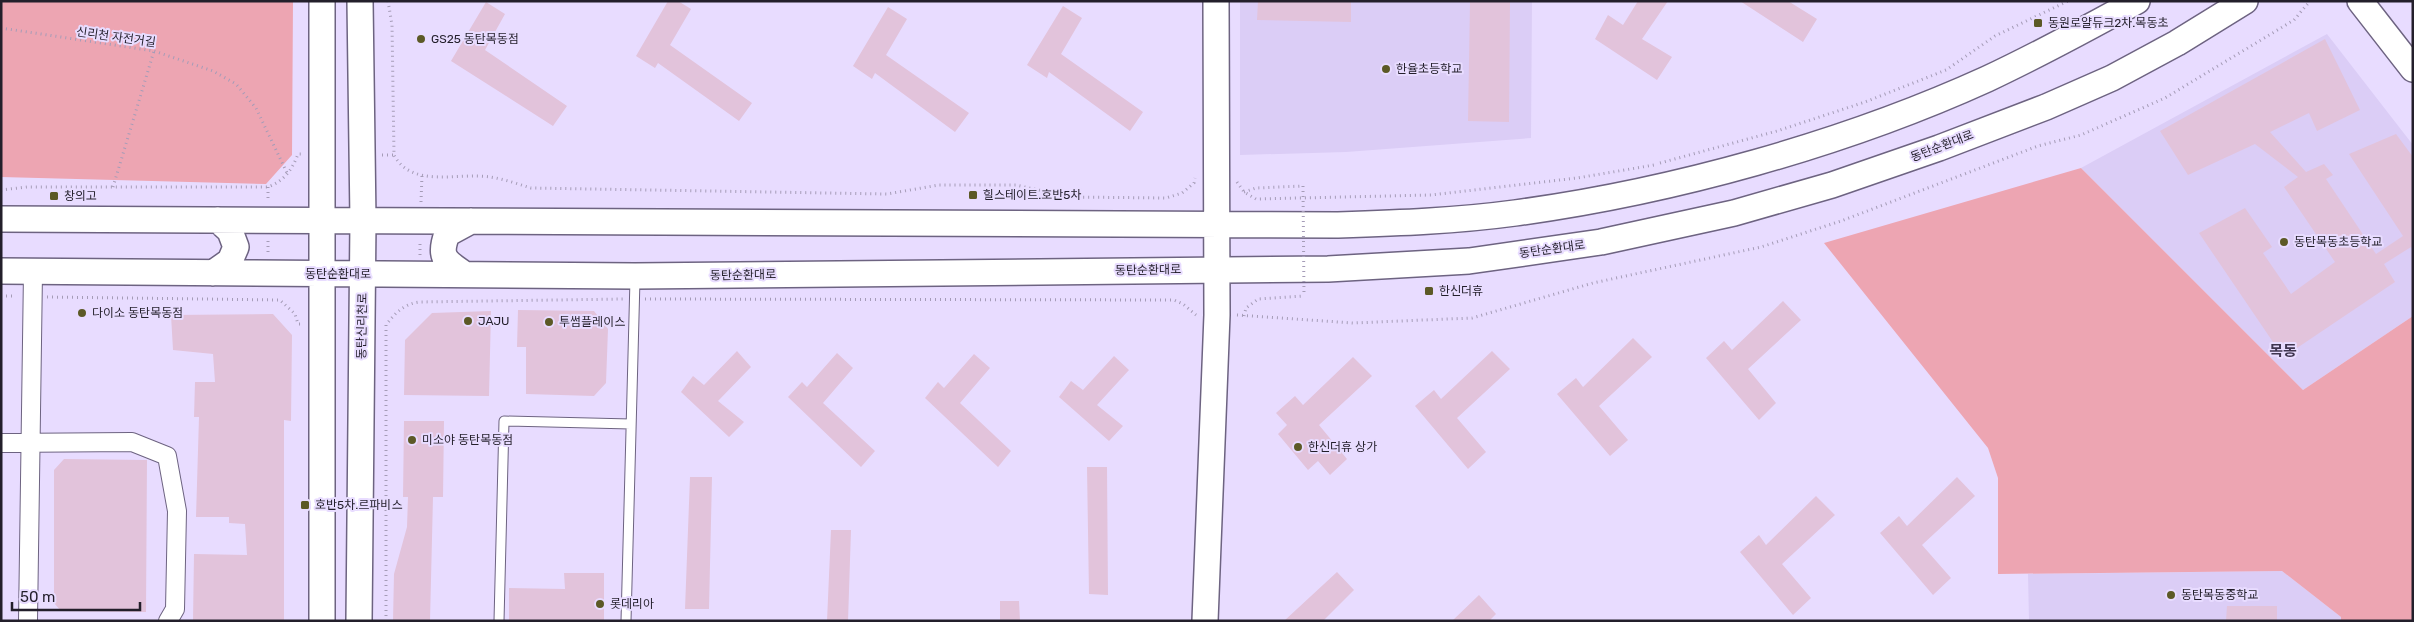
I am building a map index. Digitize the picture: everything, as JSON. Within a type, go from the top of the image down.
[{"type":"main road","points":[[322,1],[322,621]]},
{"type":"main road","name":"동탄신리천로","points":[[359,621],[363,221],[360,1]]},
{"type":"main road","points":[[1205,621],[1217,269],[1216,1]]},
{"type":"main road","points":[[1,220],[1338,225],[1466,218],[1574,203],[1732,168],[1850,132],[1986,79],[2037,55],[2137,1]]},
{"type":"main road","name":"동탄순환대로","points":[[1,271],[464,274],[634,288],[1174,270],[1328,269],[1469,260],[1601,242],[1734,213],[1841,182],[1939,148],[2046,107],[2112,78],[2177,43],[2245,1]]},
{"type":"main road","points":[[2360,1],[2413,69]]},
{"type":"main road","points":[[322,92],[332,103],[342,109],[353,106],[361,92]]},
{"type":"main road","points":[[213,273],[230,261],[236,246],[230,232],[218,220]]},
{"type":"main road","points":[[464,274],[446,261],[442,248],[447,234],[471,222]]},
{"type":"main road","points":[[323,389],[329,376],[340,369],[352,372],[361,390]]},
{"type":"street","points":[[28,621],[33,272]]},
{"type":"street","points":[[1,443],[132,442],[167,456],[176,511],[175,609],[168,621]]},
{"type":"lane","points":[[626,621],[634,288]]},
{"type":"lane","points":[[500,621],[504,420],[632,424]]},
{"type":"path","points":[[388,1],[392,24],[394,155],[404,168],[422,176],[490,176],[531,188],[887,194],[939,185],[1016,185],[1070,197],[1166,198],[1189,188],[1194,183],[1196,174]]},
{"type":"path","points":[[1236,176],[1244,192],[1256,199],[1431,195],[1577,178],[1654,165],[1711,151],[1777,131],[1946,70],[1995,36],[2068,1]]},
{"type":"path","name":"신리천 자전거길","points":[[1,28],[154,51],[212,70],[236,84],[256,108],[288,175]]},
{"type":"path","points":[[113,187],[154,51]]},
{"type":"path","points":[[1,190],[27,187],[268,188],[277,184],[288,175],[298,154]]},
{"type":"path","points":[[1244,192],[1256,188],[1303,186],[1304,296],[1258,299],[1246,308],[1244,316]]},
{"type":"path","points":[[268,188],[268,299]]},
{"type":"path","points":[[1175,195],[1175,224]]},
{"type":"path","points":[[1174,270],[1174,300]]},
{"type":"path","points":[[386,621],[386,325],[401,308],[411,303],[634,288],[1174,300],[1183,304],[1195,315]]},
{"type":"path","points":[[1,296],[280,300],[295,314],[298,324]]},
{"type":"shaded area","points":[[1,1],[293,1],[292,155],[266,184],[1,177]]},
{"type":"shaded area","name":"한율초등학교","points":[[1240,1],[1532,1],[1531,138],[1346,152],[1240,155]]},
{"type":"shaded area","name":"동탄목동초등학교","points":[[2327,34],[2413,145],[2413,316],[2303,390],[2081,168]]},
{"type":"shaded area","points":[[2081,168],[2303,390],[2413,316],[2413,621],[2341,621],[2341,617],[2282,571],[1998,574],[1998,478],[1988,448],[1824,243]]},
{"type":"shaded area","name":"동탄목동중학교","points":[[2282,571],[2341,617],[2341,621],[2029,621],[2028,574]]},
{"type":"building","points":[[668,1],[678,1],[691,9],[670,45],[752,103],[739,121],[658,63],[655,68],[636,56]]},
{"type":"building","points":[[1258,1],[1351,1],[1351,22],[1257,20]]},
{"type":"building","points":[[1470,1],[1510,1],[1509,122],[1468,121]]},
{"type":"building","points":[[1638,1],[1668,1],[1642,39],[1672,57],[1657,80],[1595,39],[1608,15],[1623,25]]},
{"type":"building","points":[[1740,1],[1788,1],[1817,19],[1803,42]]},
{"type":"building","points":[[486,2],[505,14],[485,50],[567,106],[553,126],[451,61]]},
{"type":"building","points":[[1063,6],[1082,18],[1061,54],[1143,112],[1130,131],[1049,72],[1047,78],[1027,65]]},
{"type":"building","points":[[888,7],[907,19],[886,55],[969,113],[955,132],[875,73],[872,79],[853,66]]},
{"type":"building","points":[[2325,39],[2360,110],[2317,131],[2309,113],[2270,132],[2306,172],[2324,164],[2333,175],[2326,179],[2376,254],[2403,236],[2349,154],[2396,134],[2413,157],[2413,251],[2411,247],[2384,264],[2395,282],[2297,348],[2284,350],[2275,345],[2199,233],[2245,208],[2272,247],[2263,253],[2291,294],[2335,262],[2284,187],[2298,177],[2255,144],[2188,175],[2160,131]]},
{"type":"building","points":[[1783,301],[1801,320],[1748,369],[1776,403],[1759,420],[1706,358],[1724,341],[1732,350]]},
{"type":"building","points":[[518,310],[594,311],[608,329],[606,383],[594,396],[526,394],[526,347],[517,347]]},
{"type":"building","points":[[491,311],[489,396],[404,395],[405,340],[432,313]]},
{"type":"building","points":[[273,314],[292,335],[291,421],[284,420],[284,621],[193,621],[194,554],[247,555],[245,524],[229,523],[229,517],[196,517],[199,417],[194,417],[195,382],[215,382],[213,354],[173,350],[171,315]]},
{"type":"building","points":[[1633,338],[1652,357],[1599,406],[1628,440],[1610,456],[1557,394],[1576,378],[1583,387]]},
{"type":"building","points":[[737,351],[751,367],[718,401],[744,422],[729,437],[681,392],[693,376],[704,385]]},
{"type":"building","points":[[1492,351],[1510,369],[1457,418],[1486,452],[1468,469],[1415,406],[1434,390],[1441,399]]},
{"type":"building","points":[[837,353],[853,368],[823,403],[875,451],[861,467],[788,397],[802,382],[807,387]]},
{"type":"building","points":[[974,354],[990,368],[960,403],[1011,451],[998,467],[925,398],[938,382],[944,388]]},
{"type":"building","points":[[1114,356],[1129,370],[1097,405],[1123,426],[1109,441],[1059,397],[1071,381],[1083,390]]},
{"type":"building","points":[[1353,357],[1372,376],[1319,425],[1347,459],[1330,475],[1318,461],[1308,470],[1278,434],[1287,425],[1276,413],[1295,396],[1303,405]]},
{"type":"building","points":[[404,421],[444,421],[443,497],[433,497],[430,621],[393,621],[394,574],[407,527],[408,497],[403,497]]},
{"type":"building","points":[[64,459],[147,460],[146,612],[61,611],[54,603],[54,470]]},
{"type":"building","points":[[1087,467],[1107,467],[1108,595],[1089,594]]},
{"type":"building","points":[[690,477],[712,477],[709,609],[685,609]]},
{"type":"building","points":[[1957,477],[1975,496],[1922,545],[1951,578],[1933,595],[1880,533],[1899,516],[1907,526]]},
{"type":"building","points":[[1816,496],[1835,515],[1782,564],[1811,598],[1793,615],[1740,552],[1759,535],[1766,545]]},
{"type":"building","points":[[831,530],[851,530],[848,621],[827,621]]},
{"type":"building","points":[[1337,572],[1354,590],[1323,621],[1284,621]]},
{"type":"building","points":[[564,573],[604,573],[604,621],[509,621],[509,588],[565,589]]},
{"type":"building","points":[[1479,595],[1496,614],[1489,621],[1452,621]]},
{"type":"building","points":[[1000,601],[1019,601],[1020,621],[1000,621]]},
{"type":"building","points":[[2227,606],[2277,606],[2277,621],[2226,621]]},
{"type":"place","name":"동원로얄듀크2차.목동초","points":[[2038,23]]},
{"type":"place","name":"GS25 동탄목동점","points":[[421,39]]},
{"type":"place","name":"한율초등학교","points":[[1386,69]]},
{"type":"place","name":"힐스테이트.호반5차","points":[[973,195]]},
{"type":"place","name":"창의고","points":[[54,196]]},
{"type":"place","name":"동탄목동초등학교","points":[[2284,242]]},
{"type":"place","name":"한신더휴","points":[[1429,291]]},
{"type":"place","name":"다이소 동탄목동점","points":[[82,313]]},
{"type":"place","name":"JAJU","points":[[468,321]]},
{"type":"place","name":"투썸플레이스","points":[[549,322]]},
{"type":"place","name":"미소야 동탄목동점","points":[[412,440]]},
{"type":"place","name":"한신더휴 상가","points":[[1298,447]]},
{"type":"place","name":"호반5차.르파비스","points":[[305,505]]},
{"type":"place","name":"동탄목동중학교","points":[[2171,595]]},
{"type":"place","name":"롯데리아","points":[[600,604]]},
{"type":"district","name":"목동","points":[[2283,351]]}]
